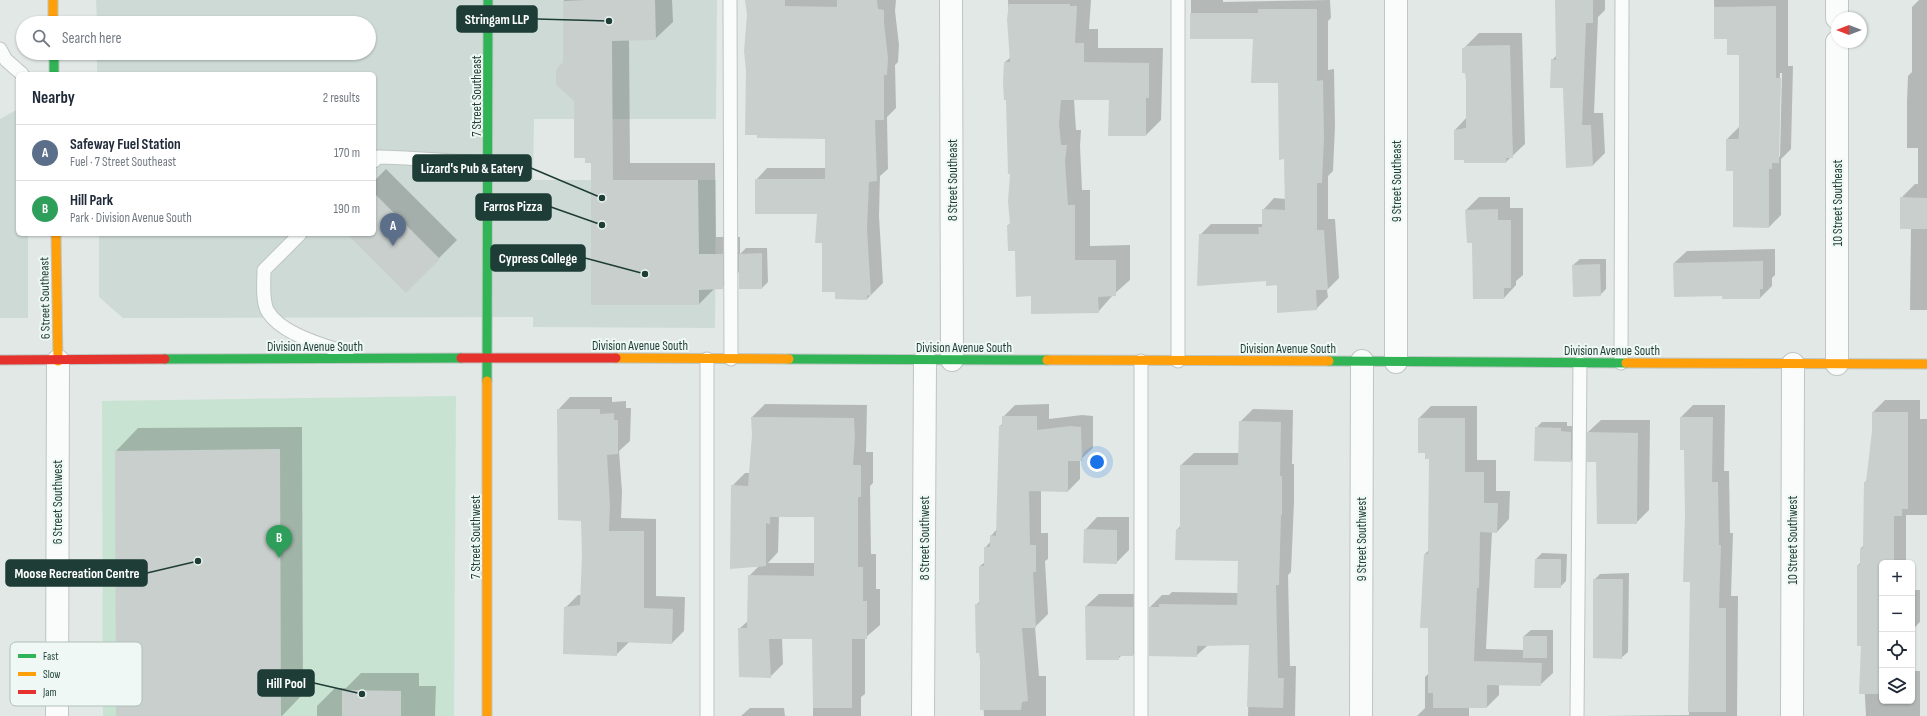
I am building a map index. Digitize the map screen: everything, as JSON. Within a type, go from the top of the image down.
[{"type":"street","points":[[53,0],[53,16]]},
{"type":"street","name":"7 Street Southeast","points":[[488,0],[489,359]]},
{"type":"street","name":"8 Street Southeast","points":[[951,0],[952,360]]},
{"type":"street","name":"9 Street Southeast","points":[[1396,0],[1396,362]]},
{"type":"street","points":[[1837,0],[1837,12]]},
{"type":"street","name":"10 Street Southeast","points":[[1837,48],[1837,364]]},
{"type":"street","points":[[54,60],[54,72]]},
{"type":"street","name":"6 Street Southeast","points":[[56,236],[58,361]]},
{"type":"street","name":"Division Avenue South","points":[[0,360],[58,361],[361,358],[1927,364]]},
{"type":"street","name":"7 Street Southwest","points":[[487,716],[489,359]]},
{"type":"street","name":"8 Street Southwest","points":[[923,716],[925,360]]},
{"type":"street","name":"6 Street Southwest","points":[[57,642],[58,361]]},
{"type":"street","name":"9 Street Southwest","points":[[1361,716],[1362,361]]},
{"type":"street","name":"10 Street Southwest","points":[[1792,716],[1793,364]]},
{"type":"street","name":"6 Street Southwest","points":[[57,706],[57,716]]},
{"type":"lane","points":[[730,0],[731,359]]},
{"type":"lane","points":[[1178,0],[1178,361]]},
{"type":"lane","points":[[1621,363],[1622,0]]},
{"type":"lane","points":[[0,49],[6,60],[20,72]]},
{"type":"lane","points":[[376,159],[378,157],[391,157],[460,163],[489,162]]},
{"type":"lane","points":[[298,236],[264,270],[267,309],[276,320],[300,336],[361,358]]},
{"type":"lane","points":[[707,359],[707,716]]},
{"type":"lane","points":[[1140,716],[1141,361]]},
{"type":"lane","points":[[1577,716],[1580,363]]},
{"type":"shaded area","points":[[96,0],[717,0],[716,119],[534,119],[533,180],[716,180],[715,328],[533,327],[533,317],[123,318],[99,297],[99,236],[376,236],[376,72],[97,72],[97,60],[376,60],[376,16],[97,16]]},
{"type":"shaded area","points":[[16,110],[16,236],[28,236],[28,318],[0,318],[0,119]]},
{"type":"green space","points":[[456,396],[454,716],[103,716],[103,706],[142,706],[142,642],[103,642],[102,401]]},
{"type":"building","points":[[655,0],[656,40],[612,41],[613,180],[698,180],[699,254],[723,254],[723,289],[699,290],[699,305],[591,305],[591,163],[585,163],[585,158],[574,158],[574,101],[556,85],[556,70],[563,62],[563,1]]},
{"type":"building","points":[[745,0],[785,0],[785,6],[837,7],[837,0],[877,0],[878,9],[884,10],[888,58],[887,75],[884,75],[884,120],[875,120],[877,181],[869,182],[867,229],[871,296],[867,295],[867,300],[835,299],[835,292],[822,292],[822,243],[815,243],[817,214],[755,214],[755,179],[825,179],[825,139],[757,138],[757,135],[745,135],[746,70],[744,51],[747,15]]},
{"type":"building","points":[[1555,0],[1593,0],[1593,23],[1586,23],[1582,125],[1591,125],[1593,166],[1566,168],[1563,88],[1550,88],[1551,59],[1556,60]]},
{"type":"building","points":[[1009,4],[1070,4],[1070,6],[1077,6],[1075,43],[1084,43],[1084,62],[1149,63],[1149,98],[1146,98],[1146,136],[1108,136],[1109,100],[1061,100],[1059,123],[1061,145],[1067,145],[1065,161],[1068,205],[1075,205],[1075,260],[1116,260],[1116,296],[1098,297],[1099,313],[1031,314],[1031,296],[1016,297],[1015,251],[1008,251],[1007,225],[1010,225],[1008,201],[1010,174],[1008,174],[1006,100],[1004,100],[1003,83],[1004,62],[1010,62],[1007,19]]},
{"type":"building","points":[[1776,6],[1776,78],[1781,78],[1779,163],[1772,163],[1772,169],[1769,169],[1769,228],[1733,227],[1733,171],[1726,171],[1726,139],[1738,139],[1739,136],[1739,55],[1727,55],[1727,39],[1714,39],[1714,7]]},
{"type":"building","points":[[1258,9],[1317,9],[1317,81],[1323,80],[1324,138],[1322,183],[1317,183],[1317,230],[1324,230],[1328,290],[1316,290],[1317,310],[1277,313],[1277,285],[1266,286],[1266,281],[1197,286],[1199,234],[1259,234],[1258,227],[1262,227],[1262,209],[1285,210],[1284,159],[1279,160],[1278,83],[1251,83],[1253,39],[1190,39],[1190,13],[1258,13]]},
{"type":"building","points":[[1510,45],[1513,158],[1506,158],[1506,163],[1464,163],[1464,160],[1454,160],[1454,130],[1466,128],[1466,81],[1465,73],[1462,73],[1462,48],[1465,48],[1465,46]]},
{"type":"building","points":[[376,195],[440,259],[406,293],[349,236],[376,236]]},
{"type":"building","points":[[1900,197],[1927,198],[1927,229],[1900,229]]},
{"type":"building","points":[[1498,209],[1498,220],[1511,220],[1511,288],[1504,288],[1504,299],[1473,299],[1472,243],[1467,243],[1465,210]]},
{"type":"building","points":[[762,253],[762,289],[739,289],[739,254]]},
{"type":"building","points":[[1763,261],[1763,289],[1760,289],[1760,299],[1722,299],[1722,296],[1674,297],[1673,263]]},
{"type":"building","points":[[1600,264],[1601,296],[1573,297],[1572,265]]},
{"type":"building","points":[[557,409],[600,409],[600,414],[614,413],[614,420],[618,420],[618,454],[607,455],[610,505],[609,531],[644,531],[644,608],[673,609],[672,644],[617,642],[617,656],[563,654],[564,607],[580,605],[582,556],[581,521],[558,520]]},
{"type":"building","points":[[1872,412],[1908,412],[1908,509],[1902,509],[1902,516],[1894,516],[1894,560],[1879,560],[1879,694],[1859,694],[1861,646],[1857,646],[1857,565],[1860,565],[1860,548],[1863,548],[1864,482],[1866,482],[1872,431]]},
{"type":"building","points":[[1002,416],[1037,416],[1037,430],[1070,426],[1081,427],[1082,461],[1068,461],[1068,492],[1029,491],[1030,545],[1036,545],[1036,572],[1033,572],[1036,628],[1022,628],[1028,701],[1022,702],[1021,710],[980,710],[980,653],[976,653],[975,604],[979,604],[979,566],[984,566],[984,547],[990,547],[990,535],[996,536],[999,426],[1002,426]]},
{"type":"building","points":[[751,417],[854,418],[855,436],[853,465],[861,465],[861,497],[858,497],[858,567],[863,567],[863,601],[867,601],[867,639],[852,639],[852,708],[813,708],[812,639],[769,639],[771,678],[739,677],[738,628],[747,628],[748,575],[814,576],[814,517],[770,517],[770,524],[766,523],[766,566],[730,569],[731,485],[748,486],[752,435]]},
{"type":"building","points":[[1680,417],[1713,417],[1712,482],[1718,482],[1719,545],[1721,545],[1719,608],[1726,608],[1726,712],[1688,712],[1690,582],[1683,582],[1685,515],[1684,450],[1680,450]]},
{"type":"building","points":[[1418,418],[1465,418],[1465,472],[1484,472],[1484,503],[1498,503],[1497,533],[1480,532],[1479,588],[1477,588],[1474,661],[1542,663],[1541,686],[1487,685],[1487,708],[1433,708],[1433,693],[1428,693],[1428,628],[1420,628],[1424,554],[1428,554],[1429,459],[1425,459],[1425,453],[1418,453]]},
{"type":"building","points":[[1239,421],[1281,422],[1280,476],[1282,476],[1282,515],[1279,585],[1276,585],[1278,678],[1284,678],[1283,708],[1247,707],[1249,645],[1197,646],[1197,657],[1149,656],[1149,607],[1159,607],[1159,604],[1237,605],[1238,561],[1175,560],[1176,529],[1180,529],[1180,465],[1238,465]]},
{"type":"building","points":[[1535,427],[1561,428],[1561,431],[1571,432],[1571,462],[1534,461]]},
{"type":"building","points":[[1587,432],[1638,433],[1637,524],[1597,524],[1596,462],[1587,462]]},
{"type":"building","points":[[280,449],[281,716],[116,716],[116,706],[142,706],[142,642],[116,642],[115,451]]},
{"type":"building","points":[[1084,529],[1117,530],[1117,564],[1083,563]]},
{"type":"building","points":[[1535,559],[1561,559],[1561,588],[1534,588]]},
{"type":"building","points":[[1593,579],[1623,579],[1622,659],[1593,658]]},
{"type":"building","points":[[1085,606],[1133,607],[1133,656],[1119,656],[1119,660],[1086,660]]},
{"type":"building","points":[[1523,636],[1547,636],[1547,658],[1523,658]]},
{"type":"building","points":[[342,690],[401,691],[401,716],[342,716]]},
{"type":"traffic: fast","points":[[487,381],[488,0]]},
{"type":"traffic: fast","points":[[54,60],[54,72]]},
{"type":"traffic: fast","points":[[165,359],[461,358]]},
{"type":"traffic: fast","points":[[789,359],[1047,360]]},
{"type":"traffic: fast","points":[[1329,361],[1626,363]]},
{"type":"traffic: slow","points":[[53,0],[53,16]]},
{"type":"traffic: slow","points":[[56,236],[58,361]]},
{"type":"traffic: slow","points":[[616,358],[789,359]]},
{"type":"traffic: slow","points":[[1047,360],[1329,361]]},
{"type":"traffic: slow","points":[[1626,363],[1927,364]]},
{"type":"traffic: slow","points":[[487,381],[487,716]]},
{"type":"traffic: jam","points":[[461,358],[616,358]]},
{"type":"traffic: jam","points":[[0,360],[165,359]]},
{"type":"place","name":"Stringam LLP","points":[[609,21]]},
{"type":"place","name":"Lizard's Pub & Eatery","points":[[602,198]]},
{"type":"place","name":"Farros Pizza","points":[[602,225]]},
{"type":"place","name":"Safeway Fuel Station","points":[[393,246]]},
{"type":"place","name":"Cypress College","points":[[645,274]]},
{"type":"place","name":"Hill Park","points":[[279,558]]},
{"type":"place","name":"Moose Recreation Centre","points":[[198,561]]},
{"type":"place","name":"Hill Pool","points":[[362,694]]}]
